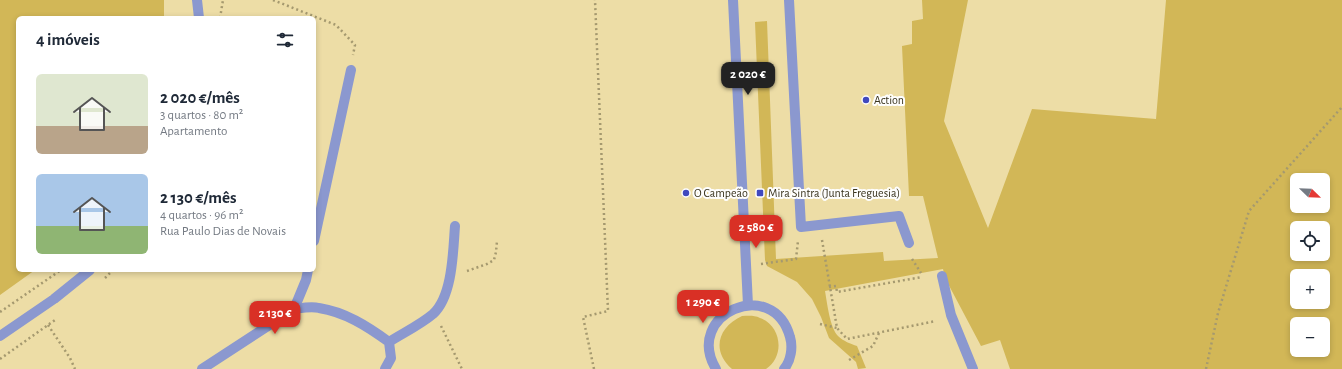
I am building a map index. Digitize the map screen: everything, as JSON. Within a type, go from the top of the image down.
[{"type":"street","points":[[197,0],[199,16]]},
{"type":"street","points":[[732,0],[748,305]]},
{"type":"street","points":[[788,0],[801,227],[900,216],[909,243]]},
{"type":"street","points":[[316,232],[351,70]]},
{"type":"street","points":[[388,342],[434,313],[441,303],[447,289],[450,274],[455,226]]},
{"type":"street","points":[[0,336],[54,299],[88,272]]},
{"type":"street","points":[[294,309],[306,280],[308,272]]},
{"type":"street","points":[[942,276],[952,315],[973,369]]},
{"type":"street","points":[[716,369],[712,361],[709,346],[712,330],[720,318],[733,308],[748,305],[760,306],[772,311],[782,319],[788,330],[791,342],[791,354],[787,368]]},
{"type":"street","points":[[202,369],[294,309],[318,307],[340,313],[363,324],[388,342],[391,358],[385,369]]},
{"type":"path","points":[[220,16],[223,0]]},
{"type":"path","points":[[273,0],[313,16]]},
{"type":"path","points":[[594,369],[583,317],[608,311],[595,0]]},
{"type":"path","points":[[316,17],[336,25],[355,45],[351,70]]},
{"type":"path","points":[[1206,369],[1218,314],[1249,210],[1342,107]]},
{"type":"path","points":[[820,225],[829,287],[837,328],[847,339],[930,323],[952,315]]},
{"type":"path","points":[[761,264],[796,259],[801,227]]},
{"type":"path","points":[[450,274],[487,264],[494,260],[496,241]]},
{"type":"path","points":[[0,312],[58,272]]},
{"type":"path","points":[[829,287],[836,286],[837,292],[922,277]]},
{"type":"path","points":[[434,313],[462,369]]},
{"type":"path","points":[[820,324],[837,328]]},
{"type":"path","points":[[48,325],[70,358],[75,369]]},
{"type":"path","points":[[850,360],[872,346],[879,333]]},
{"type":"shaded area","points":[[0,0],[164,0],[164,16],[16,16],[16,272],[32,272],[0,295]]},
{"type":"shaded area","points":[[922,0],[968,0],[944,121],[988,228],[1032,109],[1156,119],[1166,0],[1342,0],[1342,369],[1010,369],[1000,340],[981,346],[945,278],[943,269],[825,291],[829,315],[835,332],[842,339],[857,346],[866,368],[858,369],[856,362],[829,338],[812,299],[797,282],[767,266],[765,260],[755,22],[767,21],[776,259],[883,252],[884,261],[938,258],[923,196],[909,196],[902,46],[912,44],[912,21],[923,19]]},
{"type":"shaded area","points":[[742,316],[753,316],[760,318],[767,322],[777,334],[778,350],[776,357],[772,364],[766,369],[732,369],[721,355],[720,340],[723,333],[727,326]]},
{"type":"place","name":"Action","points":[[866,100]]},
{"type":"place","name":"O Campeão","points":[[686,193]]},
{"type":"place","name":"Mira Sintra (Junta Freguesia)","points":[[760,193]]}]
